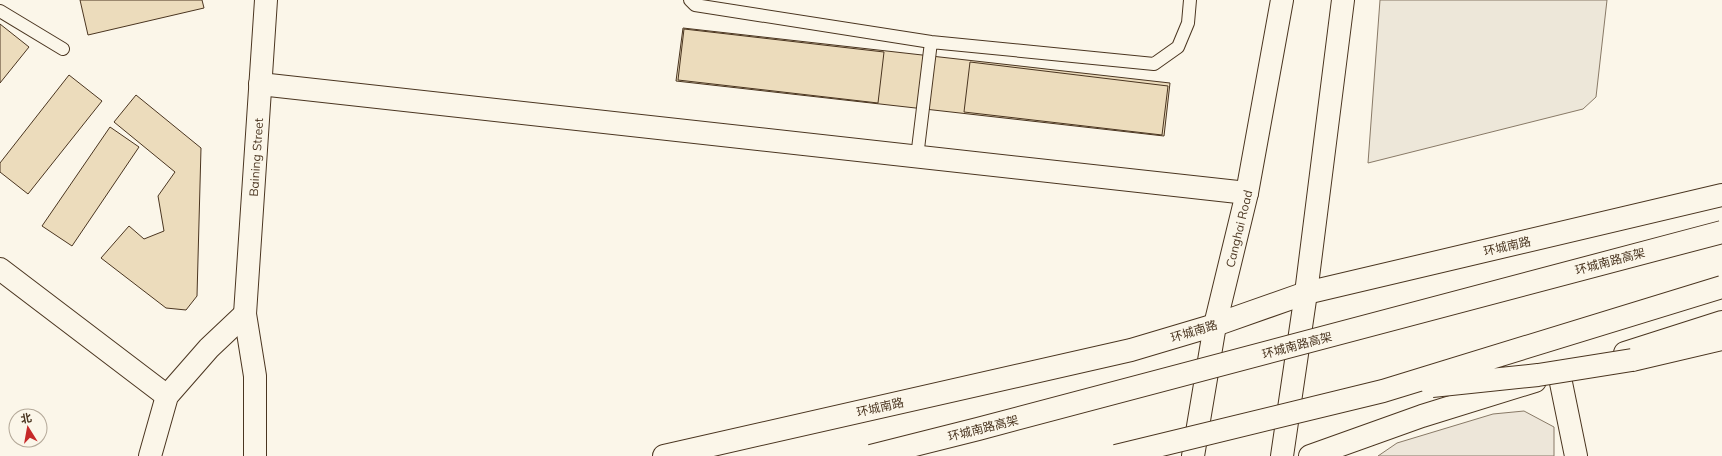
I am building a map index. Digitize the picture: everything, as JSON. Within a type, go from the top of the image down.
[{"type":"main road","name":"Baining Street","points":[[255,456],[255,376],[245,314],[266,0]]},
{"type":"main road","name":"Canghai Road","points":[[1193,456],[1215,325],[1247,193],[1282,0]]},
{"type":"main road","points":[[1282,456],[1306,293],[1343,0]]},
{"type":"main road","points":[[260,84],[1247,193]]},
{"type":"main road","name":"环城南路","points":[[664,456],[1131,350],[1215,325],[1306,293],[1722,195]]},
{"type":"main road","name":"环城南路高架","points":[[871,456],[978,430],[1722,232]]},
{"type":"main road","points":[[0,269],[167,396]]},
{"type":"main road","points":[[1116,456],[1383,391],[1722,287]]},
{"type":"main road","points":[[150,456],[167,396],[209,348],[245,314]]},
{"type":"main road","points":[[1310,456],[1422,416],[1722,322]]},
{"type":"main road","points":[[1383,391],[1538,375],[1632,360],[1722,339]]},
{"type":"main road","points":[[1560,373],[1576,456]]},
{"type":"lane","points":[[690,0],[695,5],[931,42],[1154,64],[1178,47],[1188,24],[1190,0]]},
{"type":"lane","points":[[0,11],[63,48]]},
{"type":"lane","points":[[918,157],[931,42]]},
{"type":"shaded area","points":[[1380,0],[1607,0],[1596,97],[1583,109],[1368,163]]},
{"type":"shaded area","points":[[1524,411],[1554,427],[1554,456],[1378,456],[1397,443],[1493,414]]},
{"type":"building","points":[[80,0],[202,0],[204,8],[88,35]]},
{"type":"building","points":[[0,24],[29,47],[0,83]]},
{"type":"building","points":[[683,28],[1170,83],[1164,136],[676,81]]},
{"type":"building","points":[[684,29],[884,52],[878,103],[678,80]]},
{"type":"building","points":[[970,62],[1168,86],[1162,135],[964,112]]},
{"type":"building","points":[[69,75],[102,101],[28,194],[0,172],[0,163]]},
{"type":"building","points":[[136,95],[201,148],[197,296],[186,310],[166,308],[101,258],[129,226],[144,239],[164,231],[158,196],[175,172],[114,122]]},
{"type":"building","points":[[110,127],[139,147],[72,246],[42,226]]}]
